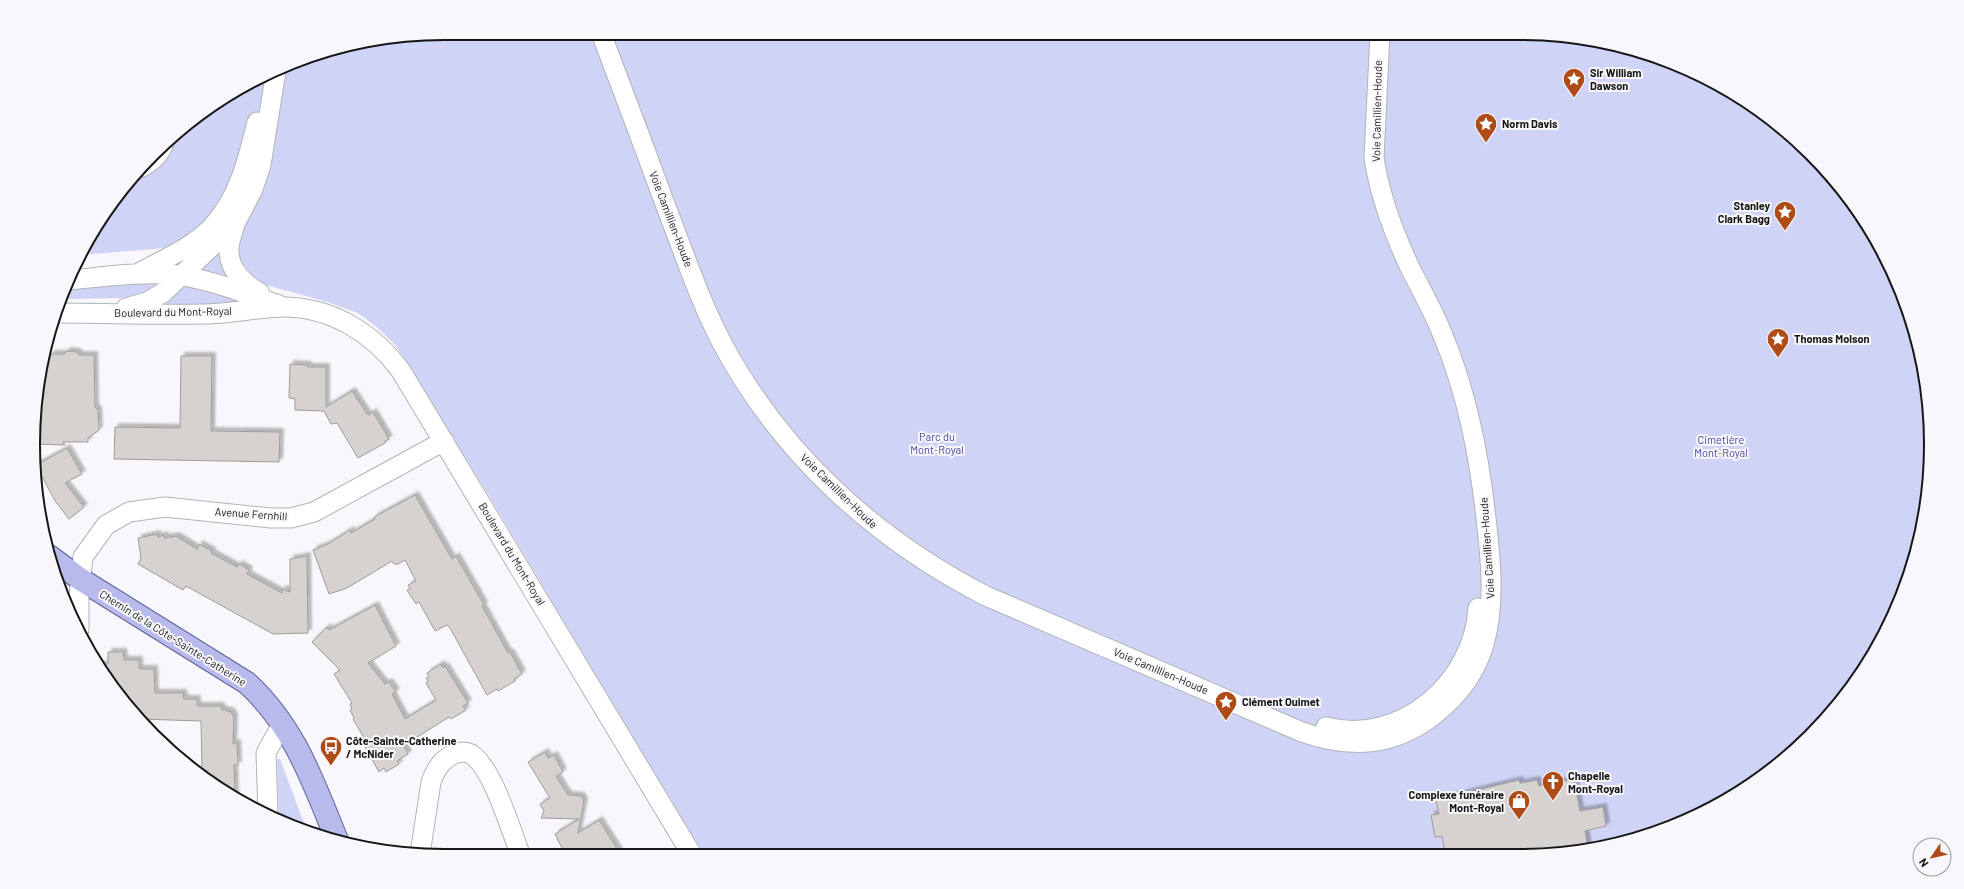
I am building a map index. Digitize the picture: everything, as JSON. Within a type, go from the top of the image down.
[{"type":"main road","name":"Chemin de la Côte-Sainte-Catherine","points":[[58,562],[80,579],[247,683],[260,695],[282,724],[303,757],[334,833]]},
{"type":"street","name":"Voie Camillien-Houde","points":[[604,40],[693,277],[723,344],[750,388],[778,428],[842,496],[865,518],[899,545],[941,572],[986,596],[1302,732],[1327,740],[1353,744],[1388,739],[1407,732],[1422,724],[1447,705],[1462,689],[1476,667],[1489,625],[1490,599],[1489,548],[1482,479],[1463,395],[1442,333],[1411,269],[1392,225],[1377,177],[1374,151],[1380,40]]},
{"type":"street","name":"Voie Camillien-Houde","points":[[613,40],[697,265],[724,330],[755,382],[782,420],[842,487],[882,523],[911,544],[973,581],[1078,629],[1295,716],[1328,727],[1346,731],[1367,730],[1395,722],[1420,709],[1444,689],[1461,668],[1475,628],[1479,597],[1470,480],[1462,429],[1453,392],[1436,339],[1397,257],[1369,180],[1366,140],[1369,73],[1368,40]]},
{"type":"street","points":[[275,78],[261,165],[252,189],[235,224],[229,249],[236,272],[248,286],[286,307]]},
{"type":"street","points":[[137,274],[191,244],[211,228],[226,209],[244,170],[264,83]]},
{"type":"street","points":[[181,275],[235,224]]},
{"type":"street","name":"Boulevard du Mont-Royal","points":[[76,279],[137,274],[181,275],[230,288],[286,307]]},
{"type":"street","name":"Boulevard du Mont-Royal","points":[[108,313],[156,298],[181,275]]},
{"type":"street","name":"Boulevard du Mont-Royal","points":[[61,313],[205,314],[286,307],[311,310],[339,319],[372,339],[393,360],[401,371],[444,441],[684,849]]},
{"type":"street","name":"Avenue Fernhill","points":[[79,617],[80,579],[83,557],[106,525],[129,512],[165,507],[271,518],[291,518],[314,512],[444,441]]},
{"type":"street","points":[[268,808],[266,753],[282,724]]},
{"type":"street","points":[[421,848],[431,782],[435,771],[447,757],[460,751],[470,753],[485,769],[517,849]]},
{"type":"green space","name":"Parc du Mont-Royal","points":[[444,40],[1520,40],[1572,43],[1650,61],[1722,94],[1744,108],[1786,140],[1806,158],[1840,198],[1870,242],[1903,314],[1921,392],[1924,444],[1921,497],[1903,575],[1893,599],[1870,647],[1856,669],[1824,711],[1806,731],[1786,749],[1744,781],[1722,795],[1698,807],[1650,828],[1572,846],[1520,849],[701,849],[489,496],[396,346],[378,328],[358,313],[324,301],[259,283],[237,265],[237,242],[88,254],[108,220],[124,198],[158,158],[178,140],[220,108],[242,94],[266,82],[314,61],[392,43]]},
{"type":"green space","points":[[220,251],[228,275],[226,277],[202,270]]},
{"type":"green space","points":[[131,283],[155,284],[155,289],[131,298],[67,299],[73,287]]},
{"type":"green space","points":[[185,286],[242,300],[240,306],[166,306],[168,300],[173,294]]},
{"type":"green space","points":[[277,759],[280,759],[304,824],[279,813]]},
{"type":"building","points":[[67,351],[77,352],[79,355],[94,355],[95,407],[98,410],[99,430],[88,438],[88,442],[63,442],[65,445],[40,444],[43,392],[51,355],[64,354]]},
{"type":"building","points":[[181,356],[212,356],[211,431],[280,432],[279,462],[114,459],[115,427],[180,428]]},
{"type":"building","points":[[290,364],[308,365],[308,367],[326,367],[326,407],[352,391],[367,414],[369,415],[373,412],[389,439],[385,441],[385,443],[358,458],[337,423],[331,424],[324,411],[295,410],[295,399],[289,398]]},
{"type":"building","points":[[67,448],[82,474],[65,483],[84,507],[69,519],[55,501],[41,475],[41,462]]},
{"type":"building","points":[[415,495],[452,559],[456,556],[484,605],[482,606],[508,653],[510,652],[522,674],[514,679],[515,681],[498,691],[497,689],[487,695],[447,625],[435,631],[419,602],[416,604],[407,590],[410,589],[408,585],[416,581],[405,560],[398,564],[394,564],[392,561],[347,588],[329,594],[313,550],[328,544],[350,530],[351,533],[375,519],[374,517]]},
{"type":"building","points":[[157,534],[158,537],[164,535],[164,538],[176,536],[197,549],[199,544],[212,551],[211,553],[237,567],[239,564],[249,570],[247,574],[282,593],[282,589],[290,592],[290,559],[307,556],[308,633],[273,634],[186,586],[183,590],[138,564],[141,558],[138,538]]},
{"type":"building","points":[[375,605],[396,646],[368,663],[385,684],[389,682],[396,692],[392,694],[405,719],[436,700],[426,683],[428,681],[426,678],[429,677],[427,673],[441,664],[443,668],[445,666],[468,703],[463,706],[466,710],[451,719],[449,717],[406,744],[404,746],[408,754],[397,761],[399,764],[386,772],[384,768],[379,772],[365,747],[368,745],[353,719],[354,718],[350,710],[352,709],[350,704],[352,703],[334,674],[340,670],[312,642],[327,627],[329,630]]},
{"type":"building","points":[[108,652],[123,652],[124,660],[139,660],[139,669],[154,669],[155,693],[183,693],[184,699],[197,699],[197,706],[221,706],[221,709],[231,712],[234,717],[233,744],[237,743],[238,765],[234,765],[235,790],[202,768],[201,721],[147,719],[124,691],[105,664],[108,664]]},
{"type":"building","points":[[545,752],[548,758],[554,755],[563,772],[556,776],[568,795],[581,796],[584,801],[578,833],[599,820],[617,849],[562,849],[555,834],[579,819],[541,818],[544,811],[540,804],[550,798],[528,762]]},
{"type":"building","name":"Complexe funéraire Mont-Royal","points":[[1574,779],[1580,811],[1603,807],[1606,826],[1585,831],[1587,843],[1546,848],[1444,849],[1442,836],[1435,837],[1431,815],[1439,814],[1436,800],[1519,780],[1520,783],[1537,780],[1539,786]]},
{"type":"place","name":"Sir William Dawson","points":[[1574,98]]},
{"type":"place","name":"Norm Davis","points":[[1486,144]]},
{"type":"place","name":"Stanley Clark Bagg","points":[[1785,232]]},
{"type":"place","name":"Thomas Molson","points":[[1778,358]]},
{"type":"place","name":"Clément Ouimet","points":[[1226,722]]},
{"type":"place","name":"Côte-Sainte-Catherine / McNider","points":[[331,766]]},
{"type":"place","name":"Chapelle Mont-Royal","points":[[1553,802]]},
{"type":"place","name":"Complexe funéraire Mont-Royal","points":[[1519,820]]},
{"type":"park label","name":"Cimetière Mont-Royal","points":[[1721,446]]}]
